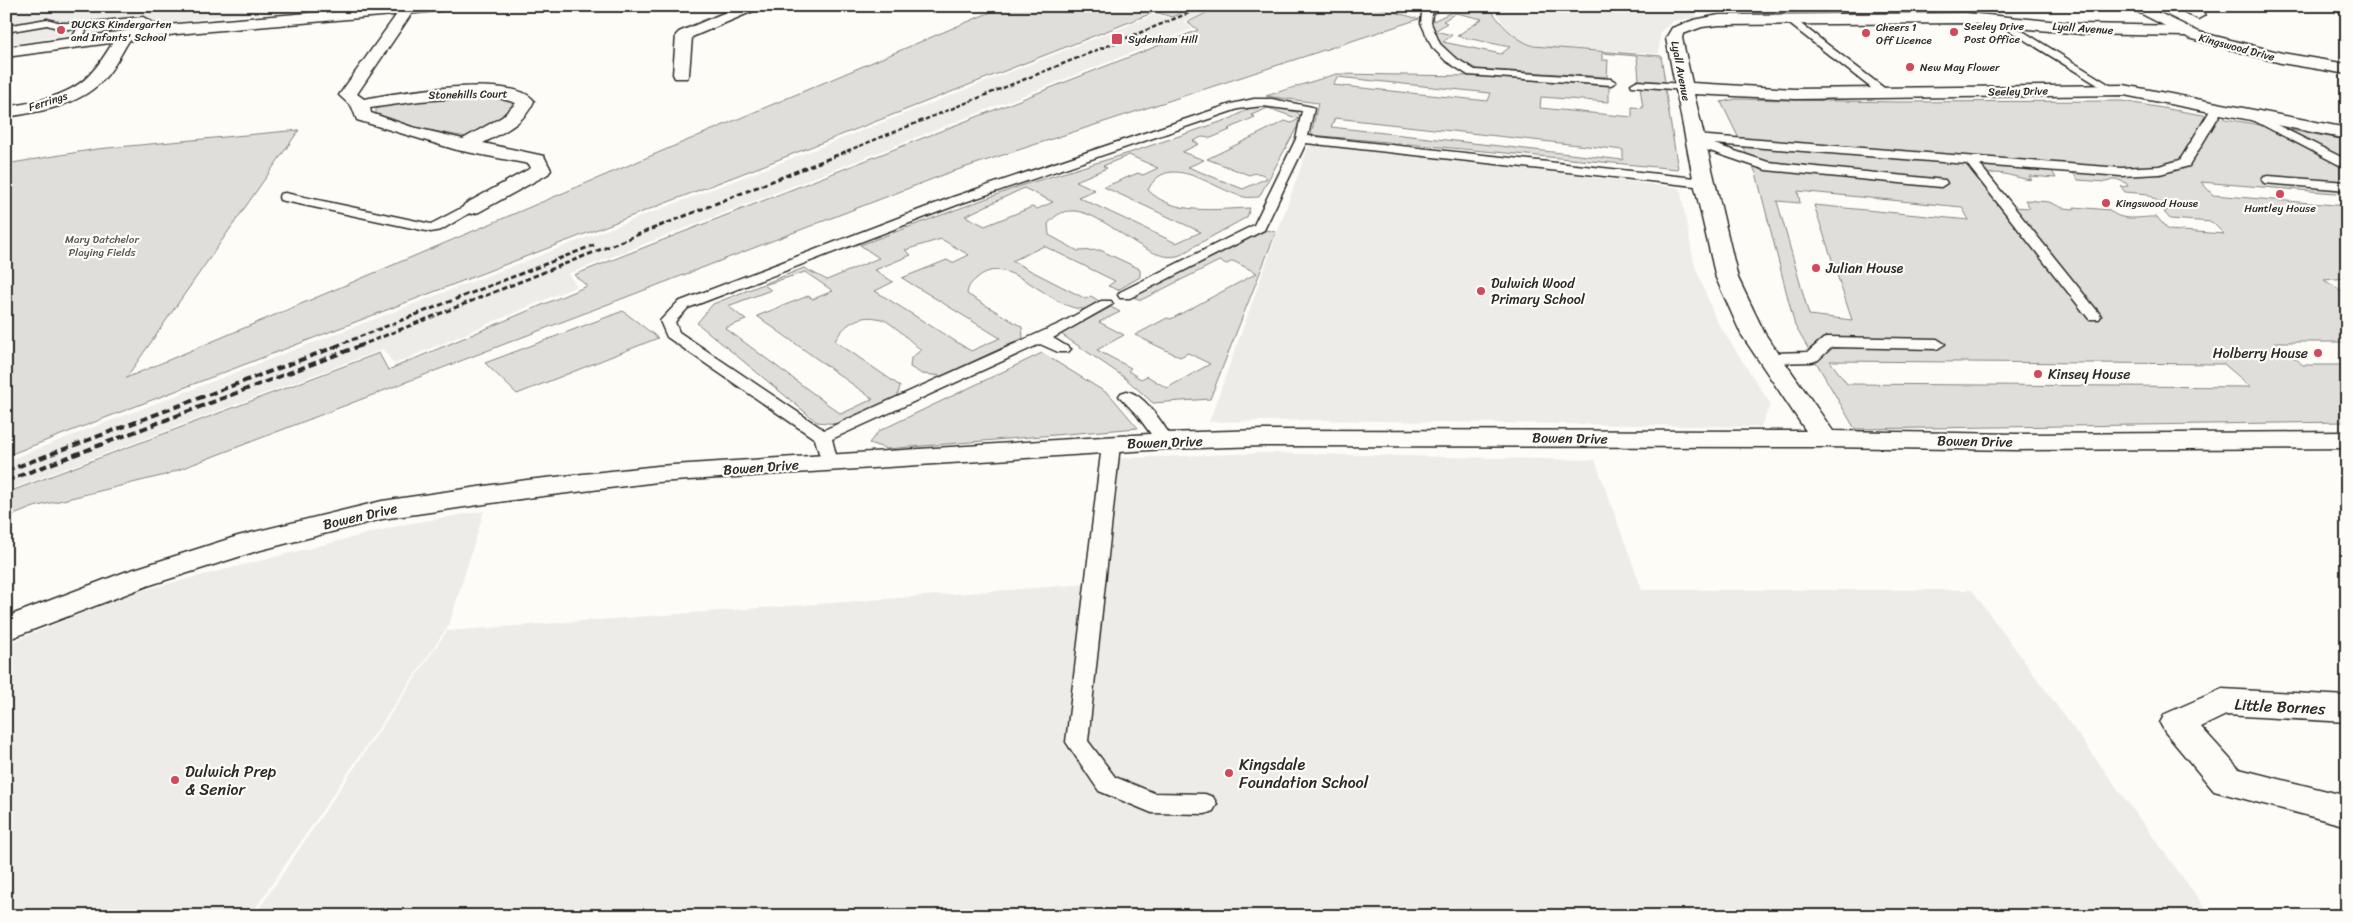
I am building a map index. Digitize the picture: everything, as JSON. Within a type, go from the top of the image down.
[{"type":"street","points":[[6,52],[149,33],[450,6]]},
{"type":"street","points":[[681,74],[684,35],[753,6]]},
{"type":"street","name":"Kingswood Drive","points":[[2134,6],[2184,31],[2281,58],[2347,70]]},
{"type":"street","points":[[2180,6],[2198,15]]},
{"type":"street","points":[[407,10],[348,95],[360,105],[363,116],[392,127],[464,146],[538,160],[540,170],[472,208]]},
{"type":"street","name":"Lyall Avenue","points":[[1825,439],[1740,310],[1727,278],[1704,183],[1674,38],[1677,31],[1699,23],[1719,20],[1949,18],[2081,29],[2184,31]]},
{"type":"street","name":"Ferrings","points":[[6,112],[64,98],[84,87],[96,77],[124,36]]},
{"type":"street","name":"Seeley Drive","points":[[1685,87],[1768,94],[2113,90],[2154,95],[2218,110],[2347,134]]},
{"type":"street","name":"Stonehills Court","points":[[360,105],[389,98],[447,93],[507,92],[521,96],[525,101],[524,106],[509,121],[464,146]]},
{"type":"street","name":"Bowen Drive","points":[[6,629],[136,579],[249,543],[382,510],[527,488],[658,474],[826,450],[1413,437],[2017,442],[2347,440]]},
{"type":"street","name":"Little Bornes","points":[[2347,709],[2222,702],[2177,723],[2227,781],[2347,811]]},
{"type":"lane","points":[[1438,6],[1427,12],[1426,23],[1436,45],[1450,59],[1472,73],[1611,82]]},
{"type":"lane","points":[[6,37],[61,26],[82,26],[143,20],[152,25],[149,33]]},
{"type":"lane","points":[[1790,20],[1884,93]]},
{"type":"lane","points":[[2000,21],[2113,90]]},
{"type":"lane","points":[[6,29],[47,22],[61,26]]},
{"type":"lane","points":[[75,42],[82,26]]},
{"type":"lane","points":[[1636,84],[1685,87]]},
{"type":"lane","points":[[1106,304],[826,450],[672,334],[668,321],[683,305],[959,198],[1087,153],[1253,101],[1282,102],[1308,109],[1302,139],[1259,227],[1125,295]]},
{"type":"lane","points":[[1696,140],[2121,172],[2160,170],[2185,163],[2218,110]]},
{"type":"lane","points":[[2255,117],[2347,165]]},
{"type":"lane","points":[[1302,139],[1704,183]]},
{"type":"lane","points":[[1696,140],[1766,166],[1941,183]]},
{"type":"lane","points":[[1970,160],[2094,316]]},
{"type":"lane","points":[[2268,180],[2347,186]]},
{"type":"lane","points":[[284,197],[431,228],[472,208]]},
{"type":"lane","points":[[1041,338],[1063,349]]},
{"type":"lane","points":[[1770,358],[1812,357],[1828,342],[1937,344]]},
{"type":"lane","points":[[1127,396],[1142,411],[1165,441]]},
{"type":"lane","points":[[1111,445],[1077,742],[1107,784],[1152,803],[1205,804]]},
{"type":"shaded area","name":"DUCKS Kindergarten and Infants' School","points":[[6,6],[345,6],[215,17],[6,44]]},
{"type":"shaded area","points":[[1200,6],[1217,6],[1184,22],[1192,29],[568,274],[577,286],[394,364],[383,349],[6,491],[6,461],[770,167],[1154,15],[1171,18]]},
{"type":"shaded area","points":[[1491,6],[1688,6],[1699,17],[1673,21],[1660,32],[1659,54],[1534,46],[1520,40],[1507,28]]},
{"type":"shaded area","name":"Dulwich Wood Primary School","points":[[1310,142],[1680,188],[1694,263],[1716,320],[1771,405],[1760,427],[1316,420],[1209,422]]},
{"type":"shaded area","name":"Kingsdale Foundation School","points":[[1261,453],[1595,460],[1642,590],[1972,590],[2211,916],[254,916],[447,631],[1089,584],[1101,459]]},
{"type":"shaded area","name":"Dulwich Prep & Senior","points":[[484,511],[449,625],[250,916],[6,916],[6,644],[136,592],[406,524]]},
{"type":"green space","name":"Mary Datchelor Playing Fields","points":[[1005,6],[1197,6],[1172,17],[1155,12],[762,166],[6,456],[6,164],[97,149],[299,130],[126,378]]},
{"type":"green space","points":[[1220,6],[1373,6],[1419,19],[948,173],[165,475],[34,507],[6,518],[6,493],[379,353],[388,370],[587,286],[574,275],[1198,30],[1188,22]]},
{"type":"green space","points":[[1481,6],[1488,6],[1507,30],[1533,46],[1661,56],[1665,82],[1639,80],[1637,56],[1602,53],[1602,60],[1608,60],[1607,77],[1477,69],[1455,59],[1440,45],[1429,23],[1458,9],[1481,10]],"holes":[[[1456,13],[1482,19],[1457,36],[1510,47],[1501,54],[1443,42],[1452,35],[1435,31],[1447,23],[1443,21]]]},
{"type":"green space","points":[[1336,74],[1472,76],[1609,86],[1609,102],[1541,97],[1540,108],[1632,117],[1632,107],[1643,108],[1640,87],[1665,89],[1678,169],[1311,135],[1318,103],[1266,96]],"holes":[[[1337,77],[1490,93],[1491,93],[1488,101],[1333,85]],[[1335,118],[1623,150],[1623,160],[1331,127]]]},
{"type":"green space","points":[[478,95],[504,97],[514,100],[501,119],[480,132],[466,137],[406,126],[376,114],[376,109],[393,102]]},
{"type":"green space","points":[[1736,99],[1896,102],[2122,101],[2347,140],[2347,194],[2201,182],[2213,195],[2347,206],[2347,278],[2324,280],[2347,294],[2347,342],[2274,342],[2303,365],[2347,365],[2347,422],[1855,429],[1795,326],[1756,173],[1721,102]],"holes":[[[2052,171],[2073,173],[2078,180],[2106,182],[2116,179],[2126,183],[2128,186],[2121,187],[2125,192],[2148,194],[2170,209],[2164,212],[2170,219],[2212,222],[2224,234],[2168,230],[2157,217],[2126,218],[2110,210],[2063,208],[2049,202],[2025,200],[2030,208],[2013,207],[1993,179],[1986,175],[1997,173],[2032,180],[2029,176],[2056,178]],[[1798,191],[1962,207],[1969,220],[1814,205],[1852,320],[1809,315],[1777,201],[1800,203]],[[1830,361],[2224,364],[2251,387],[1847,384]]]},
{"type":"green space","points":[[1263,105],[1297,112],[1302,118],[1259,197],[1244,197],[1179,172],[1167,173],[1157,178],[1148,190],[1170,204],[1183,207],[1210,210],[1250,208],[1247,217],[1177,256],[1162,255],[1145,248],[1111,226],[1077,211],[1062,213],[1048,224],[1049,235],[1078,251],[1100,250],[1140,269],[1140,277],[1118,290],[1108,286],[1115,281],[1044,246],[1012,261],[1086,299],[1091,296],[1099,301],[1089,308],[1082,309],[1056,300],[1015,275],[1002,271],[989,271],[973,281],[967,294],[1022,327],[1023,338],[942,376],[922,374],[910,367],[911,358],[921,350],[885,321],[866,318],[854,321],[843,330],[835,341],[900,386],[897,398],[838,424],[817,422],[697,323],[713,304],[804,268],[827,280],[879,258],[860,245],[1023,185],[1129,153],[1232,118],[1250,108]],"holes":[[[1268,108],[1299,119],[1291,123],[1285,121],[1207,159],[1249,175],[1254,173],[1267,178],[1243,189],[1188,167],[1204,160],[1182,152],[1199,144],[1193,141],[1202,137],[1211,138],[1230,130],[1228,129],[1255,117],[1251,115]],[[1129,155],[1158,168],[1143,175],[1138,173],[1104,187],[1201,232],[1176,243],[1078,197],[1095,190],[1076,181],[1107,168],[1103,166]],[[1024,188],[1053,202],[1037,209],[1032,207],[985,226],[965,216]],[[941,239],[969,255],[952,263],[947,260],[902,278],[1000,338],[971,351],[875,291],[893,282],[875,270],[911,255],[905,250]],[[805,272],[833,291],[813,299],[808,296],[757,316],[873,399],[841,414],[725,328],[746,320],[728,306],[771,290],[764,285]]]},
{"type":"green space","points":[[1267,230],[1276,232],[1210,399],[1153,403],[1124,377],[1061,334],[1111,307],[1120,312],[1099,322],[1124,335],[1097,350],[1131,368],[1128,371],[1141,379],[1147,376],[1167,388],[1210,364],[1188,353],[1180,357],[1135,335],[1167,318],[1171,319],[1257,273],[1233,261],[1227,264],[1219,261],[1141,300],[1133,297]]},
{"type":"green space","points":[[623,311],[658,338],[517,394],[485,363]]},
{"type":"green space","points":[[1042,353],[1110,395],[1138,428],[887,449],[869,443],[879,431]]},
{"type":"railway","points":[[847,151],[1206,6]]},
{"type":"railway","points":[[359,346],[850,150]]},
{"type":"railway","points":[[336,346],[594,245]]},
{"type":"railway","points":[[6,471],[340,345]]},
{"type":"railway","points":[[6,481],[362,345]]},
{"type":"place","name":"DUCKS Kindergarten and Infants' School","points":[[61,30]]},
{"type":"place","name":"Seeley Drive Post Office","points":[[1954,32]]},
{"type":"place","name":"Cheers 1 Off Licence","points":[[1866,33]]},
{"type":"place","name":"Sydenham Hill","points":[[1117,39]]},
{"type":"place","name":"New May Flower","points":[[1910,67]]},
{"type":"place","name":"Huntley House","points":[[2280,194]]},
{"type":"place","name":"Kingswood House","points":[[2106,203]]},
{"type":"place","name":"Julian House","points":[[1816,268]]},
{"type":"place","name":"Dulwich Wood Primary School","points":[[1481,291]]},
{"type":"place","name":"Holberry House","points":[[2318,353]]},
{"type":"place","name":"Kinsey House","points":[[2038,374]]},
{"type":"place","name":"Kingsdale Foundation School","points":[[1229,773]]},
{"type":"place","name":"Dulwich Prep & Senior","points":[[175,780]]}]
